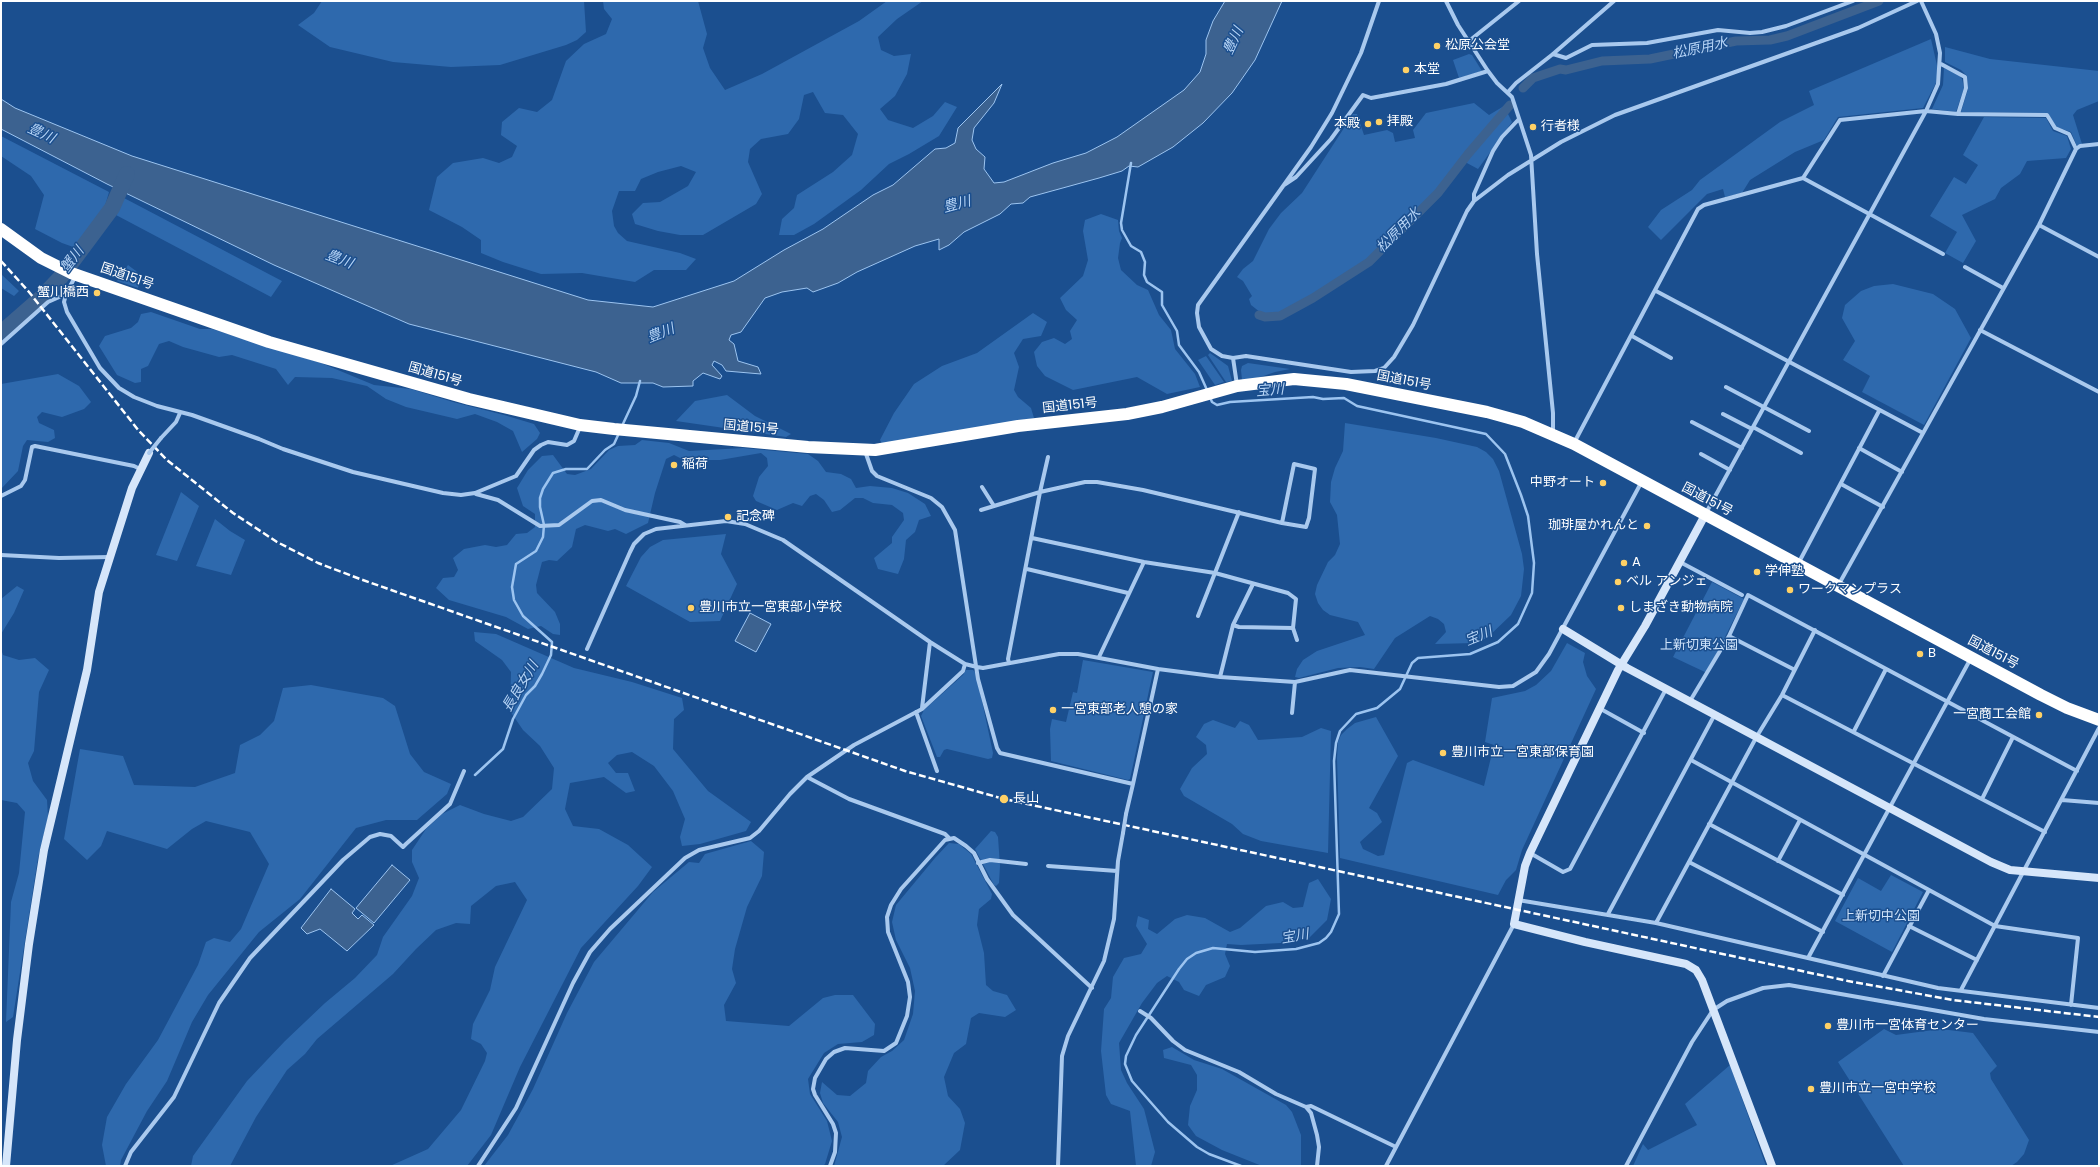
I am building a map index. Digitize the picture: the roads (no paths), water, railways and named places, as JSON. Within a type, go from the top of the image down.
[{"type":"highway","name":"国道151号","points":[[1,229],[26,248],[56,266],[74,274],[269,342],[469,399],[580,425],[864,451],[1018,426],[1127,414],[1238,386],[1294,379],[1346,384],[1486,412],[1523,422],[1553,433],[2066,708],[2099,720]]},
{"type":"street","points":[[1379,1],[1361,53],[1332,113],[1198,305],[1197,320],[1206,342],[1216,353],[1222,356],[1233,358],[1246,356],[1351,372],[1375,372],[1384,368],[1394,357],[1413,325],[1474,201],[1508,175],[1561,142],[1615,115],[1858,28],[1916,1]]},
{"type":"street","points":[[1446,1],[1488,71],[1497,83],[1508,92],[1516,104],[1531,161],[1537,254],[1553,413],[1553,433]]},
{"type":"street","points":[[1469,41],[1519,1]]},
{"type":"street","points":[[1553,54],[1566,58],[1592,45],[1647,43],[1718,30],[1750,33],[1762,32],[1786,26],[1853,1]]},
{"type":"street","points":[[1386,1166],[1514,924],[1518,900],[1530,853],[1598,707],[1680,562],[1926,111],[1938,84],[1941,64],[1936,34],[1921,1]]},
{"type":"street","points":[[1508,92],[1516,83],[1553,54],[1611,2]]},
{"type":"street","points":[[1941,64],[1965,77],[1966,88],[1958,114]]},
{"type":"street","points":[[1283,185],[1296,177],[1331,139],[1363,95],[1371,98],[1446,84],[1488,71]]},
{"type":"street","points":[[1574,444],[1698,209],[1704,205],[1803,178],[1840,120],[1926,111],[1958,114],[2048,115],[2055,128],[2069,134],[2076,149]]},
{"type":"street","points":[[1474,201],[1474,194],[1493,151],[1502,137],[1519,119]]},
{"type":"street","points":[[1838,586],[2038,225],[2076,149],[2080,146],[2099,144]]},
{"type":"street","points":[[1803,178],[1943,254]]},
{"type":"street","points":[[2038,225],[2099,257]]},
{"type":"street","points":[[1965,267],[2003,288]]},
{"type":"street","points":[[74,274],[64,302],[67,312],[108,377],[119,388],[134,397],[259,438],[283,450],[353,472],[443,493],[461,495],[475,493],[516,476],[534,450],[540,445],[548,442],[567,445],[574,441],[580,425]]},
{"type":"street","points":[[1656,291],[1922,433]]},
{"type":"street","points":[[1,344],[48,302],[66,294]]},
{"type":"street","points":[[1980,330],[2099,392]]},
{"type":"street","points":[[1632,336],[1671,358]]},
{"type":"street","points":[[1233,358],[1238,386]]},
{"type":"street","points":[[1726,387],[1809,431]]},
{"type":"street","points":[[1798,564],[1879,411]]},
{"type":"street","points":[[6,1166],[17,1040],[29,944],[44,850],[86,670],[99,592],[132,488],[140,469],[149,453],[176,422],[180,413]]},
{"type":"street","points":[[1723,414],[1801,453]]},
{"type":"street","points":[[1692,422],[1742,448]]},
{"type":"street","points":[[1,496],[21,486],[25,480],[32,447],[35,446],[134,466],[140,469]]},
{"type":"street","points":[[1859,448],[1902,472]]},
{"type":"street","points":[[864,451],[869,465],[877,476],[922,493],[942,507],[949,516],[955,530],[959,547],[977,667],[995,741],[1000,753],[1133,784]]},
{"type":"street","points":[[1700,454],[1730,470]]},
{"type":"street","points":[[1009,664],[1008,659],[1048,457]]},
{"type":"street","points":[[981,510],[1040,492],[1085,482],[1097,482],[1143,490],[1282,522],[1306,527],[1309,518],[1315,469],[1294,464],[1282,522]]},
{"type":"street","points":[[587,649],[634,544],[650,530],[714,522],[737,522],[783,540],[930,642],[965,664],[977,667],[983,668],[1009,664],[1059,654],[1099,657],[1158,669],[1220,677],[1295,682],[1350,670],[1390,673],[1499,687],[1513,686],[1524,681],[1541,666],[1563,629],[1642,481]]},
{"type":"street","points":[[1841,484],[1883,506]]},
{"type":"street","points":[[982,487],[994,506]]},
{"type":"street","points":[[475,493],[498,500],[540,526],[559,525],[592,501],[602,500],[625,510],[680,522],[686,525]]},
{"type":"street","points":[[1198,616],[1239,512]]},
{"type":"street","points":[[1032,538],[1144,562],[1215,573],[1288,593],[1296,599],[1293,628],[1297,640]]},
{"type":"street","points":[[1,555],[59,558],[110,557]]},
{"type":"street","points":[[1099,657],[1144,562]]},
{"type":"street","points":[[1680,562],[1742,594]]},
{"type":"street","points":[[1027,569],[1128,593]]},
{"type":"street","points":[[1220,677],[1233,625],[1253,584]]},
{"type":"street","points":[[1690,701],[1729,636],[1748,595],[2077,771]]},
{"type":"street","points":[[1233,625],[1239,627],[1293,628]]},
{"type":"street","points":[[1563,629],[1621,664],[1991,862],[2010,870],[2099,878]]},
{"type":"street","points":[[1656,923],[1757,736],[1782,695],[1793,670],[1815,630]]},
{"type":"street","points":[[1729,636],[1793,670]]},
{"type":"street","points":[[922,709],[930,642]]},
{"type":"street","points":[[1808,958],[1971,658]]},
{"type":"street","points":[[478,1166],[516,1108],[573,983],[590,952],[639,900],[685,858],[699,850],[750,838],[760,831],[806,777],[854,745],[922,709],[963,671],[965,664]]},
{"type":"street","points":[[1058,1166],[1062,1056],[1068,1036],[1104,961],[1109,941],[1114,919],[1117,871],[1126,814],[1158,669]]},
{"type":"street","points":[[1854,731],[1886,669]]},
{"type":"street","points":[[1292,713],[1295,682]]},
{"type":"street","points":[[1530,853],[1563,872],[1570,869],[1644,733],[1666,688]]},
{"type":"street","points":[[1782,695],[1854,731],[2045,832]]},
{"type":"street","points":[[1598,707],[1644,733]]},
{"type":"street","points":[[916,712],[937,771]]},
{"type":"street","points":[[1608,914],[1715,714]]},
{"type":"street","points":[[1961,990],[2099,728]]},
{"type":"street","points":[[1982,799],[2013,737]]},
{"type":"street","points":[[1690,760],[1995,926],[2078,938],[2071,1005]]},
{"type":"street","points":[[125,1166],[131,1152],[174,1097],[219,1003],[250,958],[343,860],[370,837],[380,834],[391,836],[403,847],[450,804],[464,771]]},
{"type":"street","points":[[806,777],[850,799],[938,831],[949,838],[954,838],[966,846],[974,853],[978,863],[1013,916],[1092,988]]},
{"type":"street","points":[[2062,800],[2099,803]]},
{"type":"street","points":[[1778,861],[1800,820]]},
{"type":"street","points":[[1709,824],[1843,895]]},
{"type":"street","points":[[830,1166],[835,1152],[836,1132],[834,1124],[815,1096],[813,1089],[815,1078],[826,1059],[834,1052],[845,1048],[884,1051],[896,1043],[907,1016],[910,997],[908,982],[888,932],[887,918],[891,905],[901,889],[945,840],[949,838]]},
{"type":"street","points":[[978,863],[990,860],[1026,864]]},
{"type":"street","points":[[1689,862],[1823,932]]},
{"type":"street","points":[[1048,866],[1117,871]]},
{"type":"street","points":[[1883,976],[1928,890]]},
{"type":"street","points":[[1518,900],[1656,923],[1938,988],[2099,1008]]},
{"type":"street","points":[[1514,924],[1585,942],[1686,964],[1699,975],[1772,1166]]},
{"type":"street","points":[[1909,926],[1977,960]]},
{"type":"street","points":[[1626,1166],[1692,1042],[1713,1010],[1727,1001],[1763,988],[1789,985],[1984,1018],[2099,1032]]},
{"type":"street","points":[[1140,1011],[1152,1018],[1173,1041],[1186,1050],[1239,1072],[1268,1090],[1306,1107],[1311,1113],[1317,1135],[1319,1147],[1317,1166]]},
{"type":"street","points":[[1306,1107],[1311,1106],[1396,1146]]},
{"type":"water","name":"豊川","points":[[1225,1],[1282,1],[1255,60],[1232,93],[1203,123],[1173,147],[1138,167],[1129,166],[1122,171],[1030,197],[1023,203],[1011,204],[1000,214],[964,232],[949,245],[939,250],[939,239],[915,246],[857,272],[838,283],[813,292],[807,288],[782,292],[765,298],[741,332],[731,335],[729,340],[734,344],[738,361],[758,367],[761,374],[726,371],[722,365],[714,361],[712,365],[722,376],[720,379],[703,373],[693,381],[693,386],[663,387],[653,383],[621,383],[596,372],[409,324],[274,265],[107,184],[1,129],[1,99],[15,108],[132,156],[588,300],[653,307],[734,281],[784,250],[823,229],[873,195],[893,185],[935,149],[946,148],[955,143],[958,128],[1002,84],[994,103],[974,128],[972,140],[976,149],[985,157],[984,169],[994,183],[1004,182],[1053,163],[1086,153],[1117,137],[1184,90],[1200,72],[1206,54],[1206,40],[1213,21]]},
{"type":"water","points":[[750,613],[771,624],[756,652],[735,641]]},
{"type":"water","points":[[392,865],[410,880],[374,923],[356,908]]},
{"type":"water","points":[[331,889],[355,909],[352,913],[358,919],[362,915],[374,925],[347,951],[320,929],[307,934],[301,928]]},
{"type":"waterway","name":"松原用水","points":[[1523,88],[1533,78],[1560,69],[1566,70],[1602,61],[1650,59],[1736,41],[1770,40],[1787,36],[1879,1]]},
{"type":"waterway","name":"松原用水","points":[[1259,315],[1265,317],[1280,316],[1313,298],[1369,262],[1438,193],[1468,154],[1510,105]]},
{"type":"waterway","name":"宝川","points":[[1131,163],[1121,223],[1122,230],[1131,246],[1141,252],[1145,262],[1144,275],[1147,282],[1162,292],[1162,305],[1177,331],[1179,345],[1199,372],[1207,390]]},
{"type":"waterway","name":"蟹川","points":[[1,333],[41,298],[60,278],[112,208],[127,174]]},
{"type":"waterway","name":"長良女川","points":[[622,426],[636,396],[640,381]]},
{"type":"waterway","name":"宝川","points":[[1210,397],[1212,402],[1217,405],[1230,402],[1313,397],[1323,399],[1344,398],[1357,406],[1486,434],[1505,454],[1521,495],[1528,516],[1534,563],[1532,593],[1518,624],[1498,642],[1470,654],[1418,658],[1412,663],[1400,689],[1377,708],[1356,714],[1340,731],[1336,743],[1334,761],[1339,914],[1331,932],[1326,938],[1319,943],[1296,949],[1255,952],[1213,948],[1196,953],[1187,959],[1179,969],[1136,1035],[1126,1056],[1125,1064],[1132,1081],[1168,1122],[1197,1147],[1209,1154],[1241,1166]]},
{"type":"waterway","name":"長良女川","points":[[475,775],[503,749],[513,719],[526,695],[535,686],[551,655],[552,642],[523,616],[514,600],[512,587],[516,564],[536,551],[543,537],[544,525],[540,507],[540,498],[543,489],[553,473],[566,469],[587,469],[605,450],[614,444],[619,433]]},
{"type":"railway","points":[[1,261],[29,292],[139,431],[167,460],[233,513],[277,542],[318,563],[360,579],[905,771],[1004,799],[1848,981],[1953,1000],[2099,1017]]},
{"type":"place","name":"松原公会堂","points":[[1437,46]]},
{"type":"place","name":"本堂","points":[[1406,70]]},
{"type":"place","name":"拝殿","points":[[1379,122]]},
{"type":"place","name":"本殿","points":[[1368,124]]},
{"type":"place","name":"行者様","points":[[1533,127]]},
{"type":"place","name":"蟹川橋西","points":[[97,293]]},
{"type":"place","name":"稲荷","points":[[674,465]]},
{"type":"place","name":"中野オート","points":[[1603,483]]},
{"type":"place","name":"記念碑","points":[[728,517]]},
{"type":"place","name":"珈琲屋かれんと","points":[[1647,526]]},
{"type":"place","name":"A","points":[[1624,563]]},
{"type":"place","name":"学伸塾","points":[[1757,572]]},
{"type":"place","name":"ベル アンジェ","points":[[1618,582]]},
{"type":"place","name":"ワークマンプラス","points":[[1790,590]]},
{"type":"place","name":"豊川市立一宮東部小学校","points":[[691,608]]},
{"type":"place","name":"しまざき動物病院","points":[[1621,608]]},
{"type":"place","name":"B","points":[[1920,654]]},
{"type":"place","name":"一宮東部老人憩の家","points":[[1053,710]]},
{"type":"place","name":"一宮商工会館","points":[[2039,715]]},
{"type":"place","name":"豊川市立一宮東部保育園","points":[[1443,753]]},
{"type":"place","name":"長山","points":[[1004,799]]},
{"type":"place","name":"豊川市一宮体育センター","points":[[1828,1026]]},
{"type":"place","name":"豊川市立一宮中学校","points":[[1811,1089]]},
{"type":"park label","name":"上新切東公園","points":[[1699,646]]},
{"type":"park label","name":"上新切中公園","points":[[1881,917]]}]
